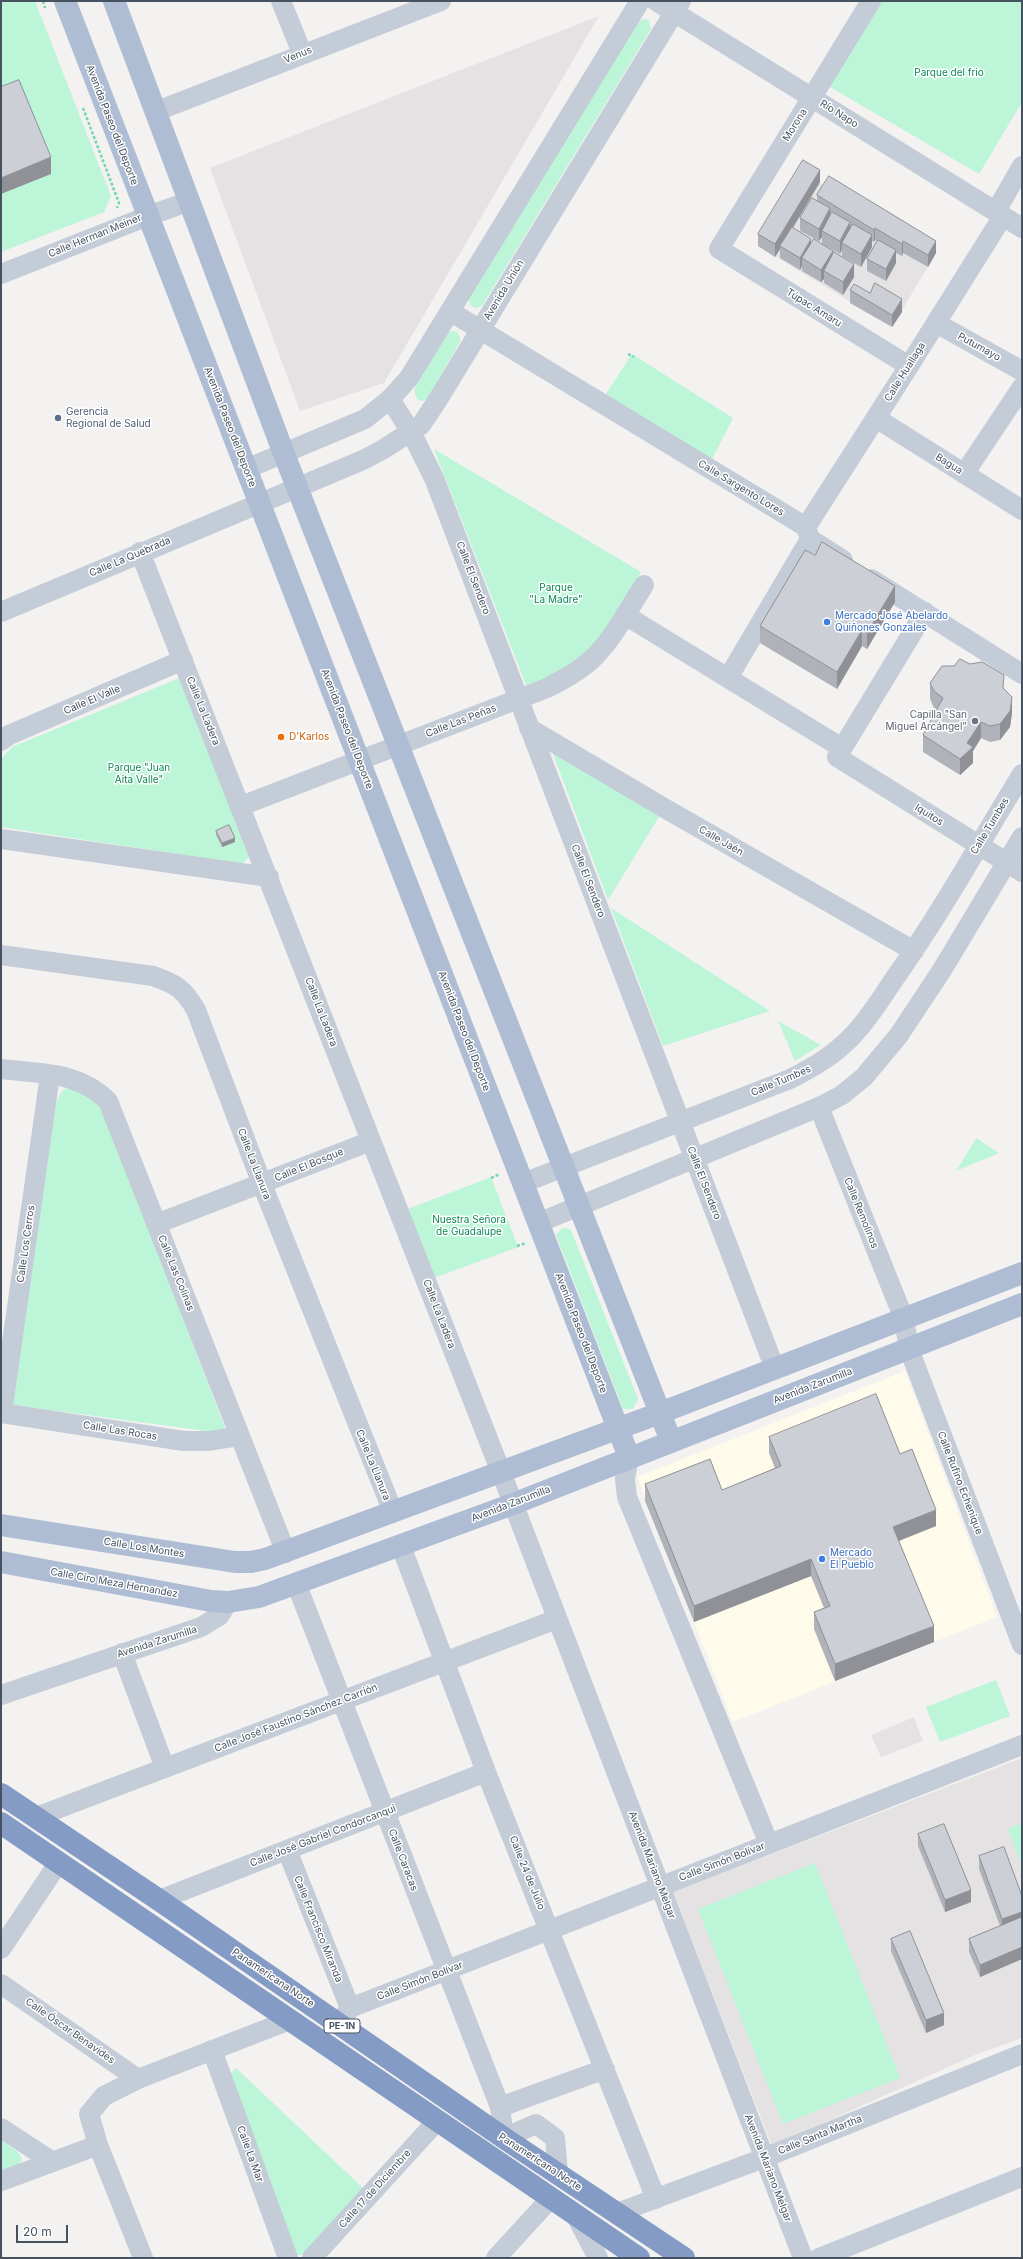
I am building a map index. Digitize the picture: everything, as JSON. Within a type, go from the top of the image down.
[{"type":"highway","name":"Panamericana Norte","points":[[1,1794],[159,1900],[344,2016],[504,2138],[684,2258]]},
{"type":"highway","name":"PE-1N","points":[[1,1822],[639,2258]]},
{"type":"main road","name":"Avenida Paseo del Deporte","points":[[65,1],[630,1457]]},
{"type":"main road","points":[[114,1],[157,111],[284,454],[671,1441]]},
{"type":"main road","points":[[286,1553],[660,1413],[1022,1273]]},
{"type":"main road","name":"Avenida Zarumilla","points":[[228,1602],[259,1597],[513,1504],[1022,1304]]},
{"type":"main road","name":"Calle Los Montes","points":[[1,1525],[235,1562],[251,1562],[286,1553]]},
{"type":"main road","name":"Calle Ciro Meza Hernandez","points":[[1,1562],[211,1601],[228,1602]]},
{"type":"street","points":[[282,1],[302,54]]},
{"type":"street","points":[[246,469],[365,419],[390,399],[409,378],[451,312],[640,1]]},
{"type":"street","name":"Río Napo","points":[[656,1],[678,7],[812,98],[1022,228]]},
{"type":"street","name":"Morona","points":[[718,249],[871,1]]},
{"type":"street","name":"Venus","points":[[157,111],[432,2]]},
{"type":"street","name":"Avenida Unión","points":[[259,503],[363,460],[421,425],[678,7]]},
{"type":"street","name":"Calle Huallaga","points":[[728,678],[808,534],[876,418],[936,323],[999,213],[1022,166]]},
{"type":"street","name":"Calle Herman Meiner","points":[[1,274],[190,201]]},
{"type":"street","name":"Túpac Amaru","points":[[718,249],[909,366]]},
{"type":"street","name":"Calle Sargento Lores","points":[[451,312],[481,329],[808,534],[925,612],[1022,674]]},
{"type":"street","name":"Putumayo","points":[[936,323],[1022,372]]},
{"type":"street","points":[[964,474],[1022,387]]},
{"type":"street","name":"Calle El Sendero","points":[[390,399],[411,432],[434,478],[775,1369]]},
{"type":"street","name":"Bagua","points":[[876,418],[1022,510]]},
{"type":"street","name":"Calle La Quebrada","points":[[1,612],[259,503]]},
{"type":"street","name":"Calle La Ladera","points":[[140,552],[269,877],[501,1472]]},
{"type":"street","name":"Calle Las Peñas","points":[[241,806],[547,688],[571,676],[590,662],[625,615],[644,585]]},
{"type":"street","points":[[839,753],[925,612]]},
{"type":"street","name":"Iquitos","points":[[625,615],[728,678],[978,846],[1014,868]]},
{"type":"street","name":"Calle El Valle","points":[[1,741],[9,735],[183,660]]},
{"type":"street","name":"Calle Jaén","points":[[530,728],[666,809],[914,951]]},
{"type":"street","name":"Calle Tumbes","points":[[523,1183],[790,1079],[815,1066],[837,1050],[854,1034],[870,1015],[914,951],[1022,774]]},
{"type":"street","points":[[538,1223],[819,1107],[842,1095],[864,1077],[899,1035],[942,970],[1014,868],[1022,837]]},
{"type":"street","points":[[1,839],[269,877]]},
{"type":"street","name":"Calle La Llanura","points":[[1,955],[153,976],[174,984],[187,995],[196,1010],[262,1184],[393,1512]]},
{"type":"street","name":"Calle Las Colinas","points":[[1,1069],[75,1079],[88,1084],[108,1101],[286,1553]]},
{"type":"street","name":"Calle Los Cerros","points":[[2,1413],[50,1075]]},
{"type":"street","name":"Calle Remolinos","points":[[819,1107],[904,1319]]},
{"type":"street","name":"Calle El Bosque","points":[[156,1224],[371,1141]]},
{"type":"street","name":"Calle Rufino Echenique","points":[[904,1319],[909,1349],[1017,1620],[1022,1645]]},
{"type":"street","name":"Calle Las Rocas","points":[[2,1413],[184,1441],[209,1441],[240,1436]]},
{"type":"street","points":[[630,1457],[624,1479],[627,1497],[769,1844]]},
{"type":"street","name":"Avenida Mariano Melgar","points":[[501,1472],[802,2258]]},
{"type":"street","name":"Calle 24 de Julio","points":[[400,1546],[446,1661],[486,1772],[656,2199]]},
{"type":"street","name":"Calle Caracas","points":[[296,1583],[500,2107],[504,2138]]},
{"type":"street","name":"Avenida Zarumilla","points":[[1,1695],[201,1627],[219,1616],[228,1602]]},
{"type":"street","name":"Calle José Faustino Sánchez Carrión","points":[[36,1817],[557,1619]]},
{"type":"street","points":[[122,1653],[165,1768]]},
{"type":"street","points":[[1,1683],[25,1686]]},
{"type":"street","name":"Calle Simón Bolívar","points":[[344,2016],[446,1970],[1022,1745]]},
{"type":"street","name":"Calle José Gabriel Condorcanqui","points":[[159,1900],[486,1772]]},
{"type":"street","name":"Calle Francisco Miranda","points":[[287,1850],[344,2016]]},
{"type":"street","points":[[1,1949],[59,1862]]},
{"type":"street","name":"Calle Óscar Benavides","points":[[1,1984],[138,2079]]},
{"type":"street","points":[[143,2258],[98,2145],[89,2114],[104,2096],[138,2079],[290,2020]]},
{"type":"street","name":"Calle La Mar","points":[[212,2050],[288,2258]]},
{"type":"street","name":"Calle Santa Martha","points":[[617,2213],[764,2158],[1022,2054]]},
{"type":"street","points":[[500,2107],[605,2069]]},
{"type":"street","name":"Calle 17 de Diciembre","points":[[312,2258],[438,2121]]},
{"type":"street","points":[[504,2138],[536,2124],[555,2138],[558,2173]]},
{"type":"street","points":[[1,2128],[53,2162]]},
{"type":"street","points":[[1,2181],[98,2145]]},
{"type":"street","points":[[819,2258],[1022,2177]]},
{"type":"street","points":[[496,2258],[551,2198]]},
{"type":"street","points":[[575,2214],[598,2258]]},
{"type":"path","points":[[42,1],[48,15]]},
{"type":"path","points":[[81,102],[119,203],[114,214]]},
{"type":"path","points":[[628,354],[634,357]]},
{"type":"shaded area","points":[[599,16],[384,383],[300,411],[210,168]]},
{"type":"shaded area","points":[[803,173],[936,253],[892,327],[758,246]]},
{"type":"shaded area","name":"Mercado El Pueblo","points":[[905,1371],[997,1617],[733,1722],[637,1477]]},
{"type":"shaded area","points":[[914,1717],[923,1741],[881,1757],[871,1735]]},
{"type":"shaded area","points":[[1022,1758],[1022,2038],[975,2055],[772,2146],[673,1892]]},
{"type":"green space","points":[[1,1],[35,1],[111,196],[104,212],[1,252]]},
{"type":"green space","name":"Parque del frio","points":[[879,1],[1022,1],[1022,102],[979,174],[825,84]]},
{"type":"green space","points":[[645,19],[649,20],[651,29],[482,306],[477,308],[472,306],[469,298],[639,21]]},
{"type":"green space","points":[[448,332],[457,332],[461,340],[427,399],[422,401],[417,399],[414,390]]},
{"type":"green space","points":[[632,354],[733,418],[710,463],[602,400]]},
{"type":"green space","name":"Parque \"La Madre\"","points":[[434,449],[641,572],[612,622],[589,654],[528,690]]},
{"type":"green space","name":"Parque \"Juan Aita Valle\"","points":[[182,677],[249,857],[242,864],[1,827],[1,759],[12,747]]},
{"type":"green space","points":[[547,738],[665,807],[608,900]]},
{"type":"green space","points":[[611,908],[770,1011],[663,1046]]},
{"type":"green space","points":[[778,1021],[821,1045],[795,1061]]},
{"type":"green space","points":[[68,1087],[77,1089],[102,1108],[225,1428],[214,1432],[13,1405],[53,1111],[61,1092]]},
{"type":"green space","points":[[976,1139],[999,1153],[956,1171]]},
{"type":"green space","name":"Nuestra Señora de Guadalupe","points":[[491,1177],[518,1247],[434,1278],[408,1209]]},
{"type":"green space","points":[[566,1228],[571,1230],[638,1399],[633,1409],[623,1409],[556,1235],[561,1229]]},
{"type":"green space","points":[[996,1680],[1010,1716],[940,1742],[926,1707]]},
{"type":"green space","points":[[1022,1823],[1022,1866],[1008,1829]]},
{"type":"green space","points":[[815,1863],[900,2078],[783,2124],[698,1909]]},
{"type":"green space","points":[[236,2068],[364,2189],[305,2255],[296,2255],[230,2074]]},
{"type":"green space","points":[[1,2140],[19,2153],[22,2159],[18,2169],[1,2175]]},
{"type":"building","points":[[19,80],[51,157],[1,178],[1,87]]},
{"type":"building","points":[[803,160],[820,170],[775,244],[758,234]]},
{"type":"building","points":[[829,176],[936,241],[928,255],[903,241],[902,244],[875,228],[874,230],[817,195]]},
{"type":"building","points":[[812,198],[830,208],[819,229],[800,218]]},
{"type":"building","points":[[832,212],[850,222],[840,241],[822,231]]},
{"type":"building","points":[[853,224],[872,235],[861,254],[842,243]]},
{"type":"building","points":[[792,227],[811,239],[800,258],[780,246]]},
{"type":"building","points":[[814,239],[833,251],[821,270],[802,258]]},
{"type":"building","points":[[878,240],[896,250],[886,269],[867,259]]},
{"type":"building","points":[[834,252],[854,264],[843,282],[824,271]]},
{"type":"building","points":[[875,283],[902,299],[892,315],[850,290],[854,284],[870,293]]},
{"type":"building","name":"Mercado José Abelardo Quiñones Gonzales","points":[[822,542],[895,586],[867,633],[862,630],[837,672],[760,626],[805,550],[815,555]]},
{"type":"building","name":"Capilla \"San Miguel Arcángel\"","points":[[960,659],[970,664],[982,662],[1004,675],[1003,688],[1012,697],[1010,711],[1000,724],[990,726],[981,722],[967,743],[973,747],[960,759],[923,735],[943,698],[934,691],[930,683],[942,666],[954,666]]},
{"type":"building","points":[[229,825],[235,838],[222,843],[216,831]]},
{"type":"building","points":[[876,1394],[900,1454],[912,1449],[936,1510],[893,1527],[934,1626],[835,1664],[814,1612],[830,1606],[811,1559],[694,1606],[645,1484],[710,1459],[722,1490],[781,1466],[769,1437]]},
{"type":"building","points":[[944,1824],[971,1890],[945,1900],[918,1834]]},
{"type":"building","points":[[1004,1847],[1022,1896],[1022,1912],[1002,1919],[979,1856]]},
{"type":"building","points":[[1022,1917],[1022,1947],[980,1965],[969,1939]]},
{"type":"building","points":[[910,1931],[944,2013],[926,2020],[891,1939]]},
{"type":"place","name":"Gerencia Regional de Salud","points":[[58,418]]},
{"type":"place","name":"Mercado José Abelardo Quiñones Gonzales","points":[[827,622]]},
{"type":"place","name":"Capilla \"San Miguel Arcángel\"","points":[[975,721]]},
{"type":"place","name":"D'Karlos","points":[[281,737]]},
{"type":"place","name":"Mercado El Pueblo","points":[[822,1559]]}]
